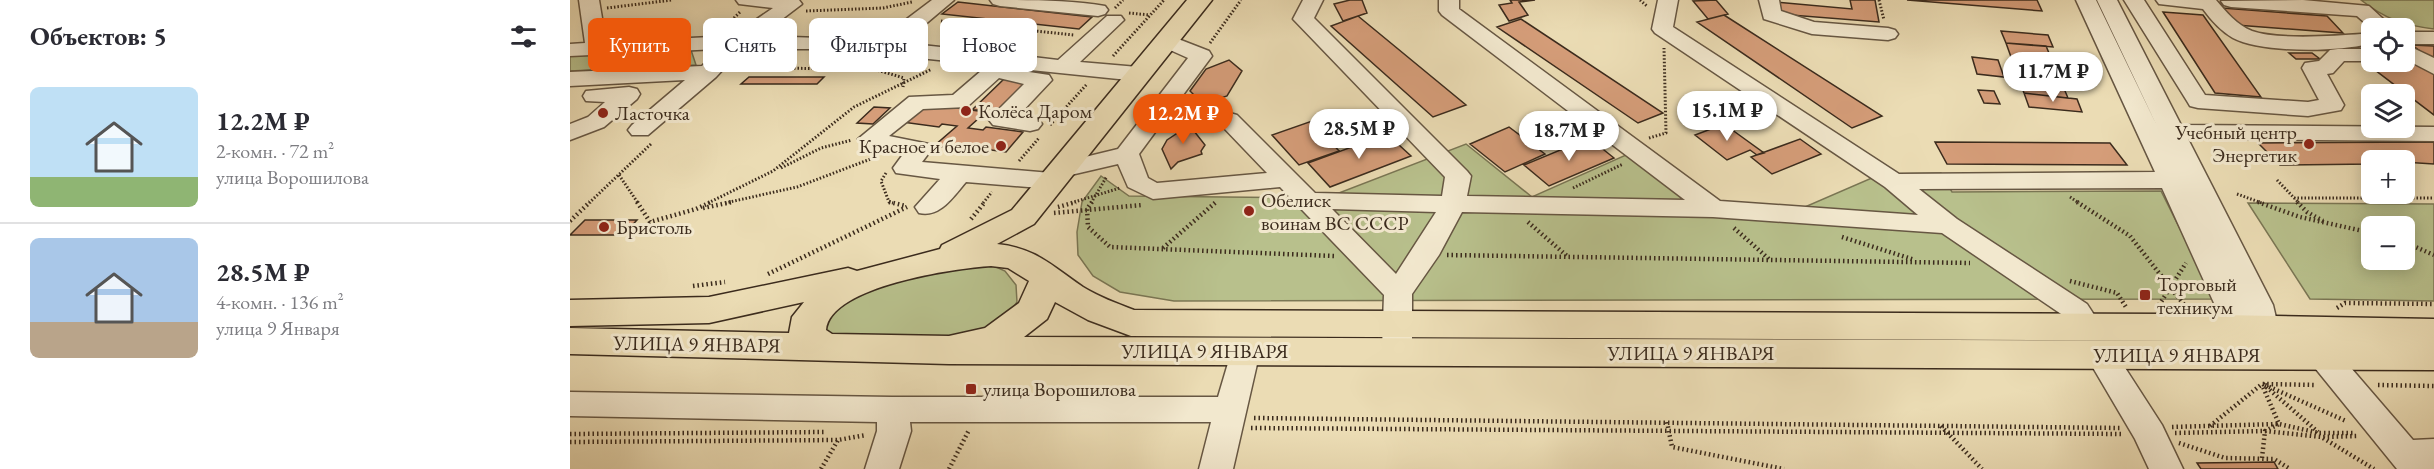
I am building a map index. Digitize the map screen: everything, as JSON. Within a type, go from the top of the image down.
[{"type":"main road","points":[[825,347],[807,335],[810,318],[831,297],[858,282],[894,270],[939,261],[1023,217],[1200,0]]},
{"type":"main road","points":[[949,350],[997,338],[1034,309],[1041,272],[1023,217]]},
{"type":"main road","name":"УЛИЦА 9 ЯНВАРЯ","points":[[939,261],[984,254],[1011,257],[1041,272],[1074,298],[1131,323],[1398,323],[2094,341],[2232,322],[2327,332],[2434,332]]},
{"type":"main road","name":"УЛИЦА 9 ЯНВАРЯ","points":[[572,337],[606,313],[709,310],[894,270]]},
{"type":"main road","name":"УЛИЦА 9 ЯНВАРЯ","points":[[572,337],[949,350],[1245,351],[1398,323]]},
{"type":"main road","name":"УЛИЦА 9 ЯНВАРЯ","points":[[2327,332],[2434,356]]},
{"type":"street","points":[[746,0],[792,4],[767,18]]},
{"type":"street","points":[[921,18],[944,0]]},
{"type":"street","points":[[1000,0],[1034,2],[1106,15],[1063,67]]},
{"type":"street","points":[[1313,0],[1303,19],[1458,176],[1453,204],[1425,255],[1398,323]]},
{"type":"street","points":[[1449,0],[1449,11],[1615,133],[1713,209]]},
{"type":"street","points":[[1668,0],[1662,29],[1894,183],[1948,225],[2077,311],[2148,431],[2166,469]]},
{"type":"street","points":[[1769,0],[1771,15],[1812,28],[1888,34]]},
{"type":"street","points":[[2086,0],[2147,130],[2232,322]]},
{"type":"street","points":[[2107,0],[2175,133],[2232,322]]},
{"type":"street","points":[[2134,0],[2198,101],[2308,109],[2333,105],[2313,68],[2325,68],[2338,55],[2361,55]]},
{"type":"street","points":[[2166,0],[2209,4],[2223,22],[2246,37],[2327,42],[2361,40]]},
{"type":"street","points":[[2231,1],[2362,10],[2371,18]]},
{"type":"street","points":[[2415,38],[2434,38]]},
{"type":"street","points":[[992,72],[959,102],[917,102],[870,139],[902,147],[920,148],[905,168],[960,174],[1057,176],[1127,154],[1201,56],[1166,41]]},
{"type":"street","points":[[570,50],[588,49]]},
{"type":"street","points":[[2415,55],[2434,67]]},
{"type":"street","points":[[570,79],[703,67]]},
{"type":"street","points":[[1037,67],[1138,74]]},
{"type":"street","points":[[640,130],[706,72]]},
{"type":"street","points":[[1015,72],[1041,80],[1001,120],[1041,129]]},
{"type":"street","points":[[570,98],[685,91]]},
{"type":"street","points":[[570,133],[596,122],[629,94]]},
{"type":"street","points":[[1162,109],[1198,111],[1229,120],[1361,257],[1398,323]]},
{"type":"street","points":[[2147,130],[2233,134],[2434,134]]},
{"type":"street","points":[[1127,154],[1137,182],[1153,190],[1287,179]]},
{"type":"street","points":[[1198,187],[1268,158]]},
{"type":"street","points":[[928,207],[960,174]]},
{"type":"street","points":[[1894,183],[2169,180]]},
{"type":"street","points":[[1309,201],[1713,209],[1948,225]]},
{"type":"street","points":[[2232,322],[2327,332],[2345,385],[2395,449]]},
{"type":"street","points":[[1216,469],[1245,351]]},
{"type":"street","points":[[570,404],[893,415],[1229,418]]},
{"type":"street","points":[[882,469],[893,415]]},
{"type":"path","points":[[590,5],[672,0]]},
{"type":"path","points":[[782,11],[883,8],[922,0]]},
{"type":"path","points":[[966,226],[1041,129],[1099,71],[1164,0]]},
{"type":"path","points":[[1201,56],[1241,0]]},
{"type":"path","points":[[741,18],[752,1]]},
{"type":"path","points":[[1615,133],[1652,138],[1666,132],[1662,29]]},
{"type":"path","points":[[773,171],[854,107],[940,66]]},
{"type":"path","points":[[797,68],[877,70],[904,78],[907,110]]},
{"type":"path","points":[[696,209],[821,148],[879,132]]},
{"type":"path","points":[[619,175],[631,188],[636,204],[650,222],[797,186],[902,147]]},
{"type":"path","points":[[1127,154],[1106,177],[1087,209],[1088,227],[1110,247],[1361,257]]},
{"type":"path","points":[[1538,206],[1642,154]]},
{"type":"path","points":[[2052,180],[2061,191],[2130,236],[2170,288],[2232,322]]},
{"type":"path","points":[[2277,180],[2307,212],[2330,224]]},
{"type":"path","points":[[1023,217],[1096,197],[1137,182]]},
{"type":"path","points":[[1162,249],[1237,183]]},
{"type":"path","points":[[2237,194],[2300,217],[2361,231]]},
{"type":"path","points":[[2294,198],[2434,198]]},
{"type":"path","points":[[1509,205],[1568,256]]},
{"type":"path","points":[[784,274],[762,277],[908,207],[928,207]]},
{"type":"path","points":[[1713,209],[1769,259]]},
{"type":"path","points":[[1835,234],[1921,262]]},
{"type":"path","points":[[2415,247],[2434,255]]},
{"type":"path","points":[[1425,255],[2008,264]]},
{"type":"path","points":[[2164,308],[2157,308],[2191,256]]},
{"type":"path","points":[[2059,278],[2117,293],[2127,307]]},
{"type":"path","points":[[685,288],[729,282]]},
{"type":"path","points":[[2327,332],[2332,311],[2345,303],[2434,304]]},
{"type":"path","points":[[2116,307],[2137,307]]},
{"type":"path","points":[[2175,309],[2232,322]]},
{"type":"path","points":[[2262,384],[2278,424]]},
{"type":"path","points":[[2262,384],[2395,449]]},
{"type":"path","points":[[2202,433],[2262,384],[2434,386]]},
{"type":"path","points":[[844,432],[856,432],[893,415]]},
{"type":"path","points":[[1229,418],[1940,425],[2202,433],[2265,431],[2322,437],[2395,449]]},
{"type":"path","points":[[1229,418],[1668,431],[1947,433],[2148,431],[2278,424],[2395,449]]},
{"type":"path","points":[[1667,422],[1672,447],[1784,469]]},
{"type":"path","points":[[2265,431],[2278,424]]},
{"type":"path","points":[[1940,425],[1982,469]]},
{"type":"path","points":[[949,469],[969,430]]},
{"type":"path","points":[[2148,431],[2225,458],[2274,459],[2290,469]]},
{"type":"path","points":[[2262,458],[2265,431]]},
{"type":"path","points":[[570,434],[832,432]]},
{"type":"path","points":[[2322,437],[2395,449]]},
{"type":"path","points":[[570,442],[838,440],[821,469]]},
{"type":"green space","points":[[2361,0],[2434,0],[2434,29],[2415,25],[2415,18],[2391,18]]},
{"type":"green space","points":[[691,50],[696,65],[691,65]]},
{"type":"green space","points":[[588,54],[588,70],[570,71],[570,55]]},
{"type":"green space","points":[[1466,144],[1532,197],[1646,146],[1724,206],[1798,210],[1881,174],[1941,173],[1952,192],[2161,191],[2215,299],[1174,301],[1120,292],[1093,276],[1078,255],[1077,232],[1082,202],[1101,176],[1129,196],[1326,198]]},
{"type":"green space","points":[[2248,203],[2434,204],[2434,301],[2310,299]]},
{"type":"green space","points":[[968,265],[994,266],[1005,271],[1016,285],[1017,302],[1011,312],[991,326],[956,338],[826,334],[821,316],[857,291]]},
{"type":"building","points":[[1362,0],[1367,13],[1343,21],[1334,4]]},
{"type":"building","points":[[1510,0],[1535,0],[1519,2],[1528,15],[1509,21],[1499,5],[1512,3]]},
{"type":"building","points":[[1716,0],[1728,14],[1708,19],[1693,1]]},
{"type":"building","points":[[1850,0],[1875,0],[1879,22],[1777,14],[1776,2],[1852,9]]},
{"type":"building","points":[[1907,0],[2037,0],[2042,11]]},
{"type":"building","points":[[958,2],[1092,17],[1079,29],[1037,24],[1037,18],[979,18],[942,14]]},
{"type":"building","points":[[2222,8],[2327,16],[2343,33],[2236,25]]},
{"type":"building","points":[[2163,12],[2203,15],[2261,97],[2215,93]]},
{"type":"building","points":[[1724,15],[1882,116],[1852,128],[1697,22]]},
{"type":"building","points":[[1358,16],[1466,105],[1433,117],[1331,26]]},
{"type":"building","points":[[1521,19],[1663,113],[1638,123],[1497,27]]},
{"type":"building","points":[[2001,31],[2048,35],[2053,47],[2006,43]]},
{"type":"building","points":[[2006,43],[2046,46],[2068,98],[2024,93]]},
{"type":"building","points":[[2415,45],[2434,46],[2434,60]]},
{"type":"building","points":[[2289,53],[2312,53],[2320,59],[2296,59]]},
{"type":"building","points":[[1972,57],[1998,60],[2004,77],[1977,74]]},
{"type":"building","points":[[1229,60],[1242,71],[1227,96],[1203,104],[1190,91],[1206,69]]},
{"type":"building","points":[[2415,62],[2434,73],[2434,115],[2415,100],[2415,84],[2393,84],[2378,72],[2415,72]]},
{"type":"building","points":[[749,77],[824,77],[817,84],[741,84]]},
{"type":"building","points":[[1005,78],[1030,82],[999,110],[982,108],[972,110]]},
{"type":"building","points":[[1978,90],[1994,91],[2000,104],[1984,103]]},
{"type":"building","points":[[2024,93],[2077,99],[2082,112],[2029,107]]},
{"type":"building","points":[[922,103],[978,111],[982,108],[989,109],[968,128],[983,130],[986,127],[1023,132],[1006,152],[946,144],[942,147],[934,146],[957,126],[942,124],[939,127],[902,122]]},
{"type":"building","points":[[874,107],[890,108],[873,124],[857,123]]},
{"type":"building","points":[[1183,117],[1205,145],[1201,151],[1202,154],[1178,162],[1171,169],[1162,149],[1167,140],[1182,130],[1179,124]]},
{"type":"building","points":[[1312,121],[1339,151],[1299,165],[1272,135]]},
{"type":"building","points":[[1724,124],[1764,153],[1757,155],[1750,150],[1727,160],[1695,135]]},
{"type":"building","points":[[1509,127],[1545,154],[1505,172],[1470,144]]},
{"type":"building","points":[[1387,134],[1411,156],[1330,187],[1308,163]]},
{"type":"building","points":[[1589,138],[1614,158],[1549,186],[1524,165]]},
{"type":"building","points":[[1800,139],[1821,154],[1772,174],[1751,157]]},
{"type":"building","points":[[1935,142],[2110,143],[2127,165],[1947,164]]},
{"type":"building","points":[[2434,142],[2434,164],[2415,163],[2415,150],[2361,150],[2361,164],[2280,165],[2258,143]]},
{"type":"building","name":"Бристоль","points":[[585,220],[637,220],[623,235],[570,235]]},
{"type":"building","points":[[2274,462],[2278,469],[2201,469],[2197,463]]},
{"type":"place","name":"Колёса Даром","points":[[966,111]]},
{"type":"place","name":"Ласточка","points":[[603,113]]},
{"type":"place","name":"Учебный центр Энергетик","points":[[2309,144]]},
{"type":"place","name":"Красное и белое","points":[[1001,146]]},
{"type":"place","name":"Обелиск воинам ВС СССР","points":[[1249,211]]},
{"type":"place","name":"Бристоль","points":[[604,227]]},
{"type":"place","name":"Торговый техникум","points":[[2145,295]]},
{"type":"place","name":"улица Ворошилова","points":[[971,389]]}]
